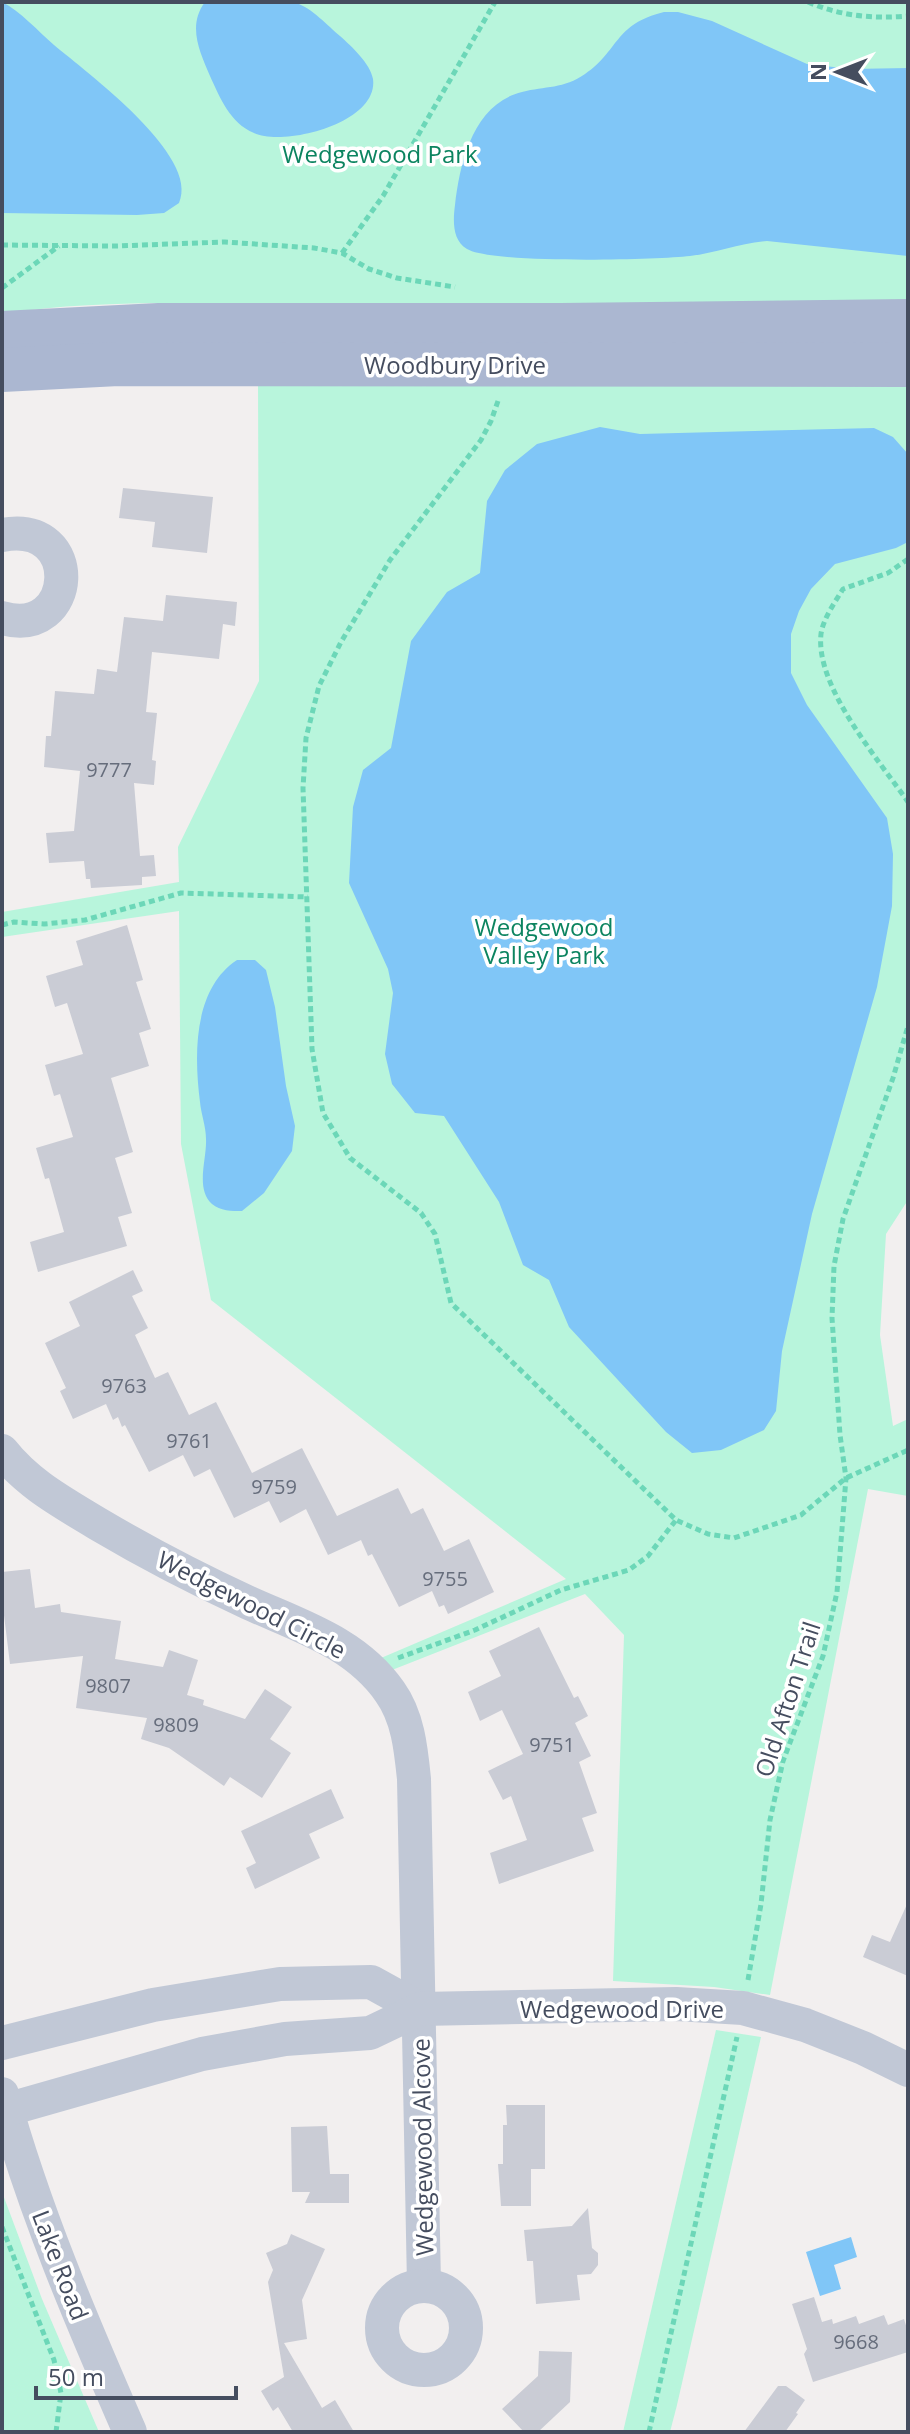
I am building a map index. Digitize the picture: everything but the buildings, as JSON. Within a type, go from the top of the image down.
[{"type":"main road","name":"Woodbury Drive","points":[[2,333],[159,325],[908,321]]},
{"type":"main road","name":"Woodbury Drive","points":[[2,370],[133,363],[908,365]]},
{"type":"street","points":[[2,535],[16,532],[31,534],[44,541],[61,564],[62,579],[60,593],[52,606],[41,615],[27,620],[2,618]]},
{"type":"street","name":"Wedgewood Circle","points":[[2,1451],[21,1474],[47,1494],[190,1575],[326,1636],[355,1656],[391,1693],[403,1717],[411,1745],[420,2009]]},
{"type":"street","name":"Wedgewood Drive","points":[[2,2043],[153,2005],[280,1984],[371,1982],[420,2009]]},
{"type":"street","name":"Wedgewood Drive","points":[[3,2105],[202,2054],[285,2039],[370,2033],[420,2009],[676,2004],[743,2008],[805,2025],[908,2070]]},
{"type":"street","name":"Wedgewood Alcove","points":[[420,2009],[424,2285]]},
{"type":"street","name":"Lake Road","points":[[3,2105],[60,2264],[130,2432]]},
{"type":"path","points":[[342,253],[383,196],[495,2]]},
{"type":"path","points":[[808,2],[852,15],[876,18],[908,16]]},
{"type":"path","points":[[2,245],[116,246],[237,242],[314,248],[342,253],[369,269],[397,278],[464,288]]},
{"type":"path","points":[[2,288],[60,245]]},
{"type":"path","points":[[498,401],[481,440],[390,560],[341,642],[319,686],[306,738],[303,788],[312,1049],[323,1113],[350,1158],[421,1213],[435,1234],[451,1303],[676,1520],[708,1534],[734,1538],[801,1515],[846,1478],[908,1450]]},
{"type":"path","points":[[908,559],[888,573],[843,589],[821,632],[823,664],[834,694],[908,802]]},
{"type":"path","points":[[2,925],[85,920],[181,893],[308,897]]},
{"type":"path","name":"Old Afton Trail","points":[[649,2432],[743,2008],[761,1904],[770,1820],[783,1761],[823,1656],[837,1592],[846,1478],[832,1318],[834,1266],[843,1219],[908,1026]]},
{"type":"path","points":[[374,1673],[390,1661],[475,1630],[561,1590],[629,1570],[648,1556],[676,1520]]},
{"type":"path","points":[[2,2227],[54,2360],[61,2393],[56,2432]]},
{"type":"green space","name":"Wedgewood Park","points":[[2,2],[908,2],[908,301],[482,305],[170,303],[85,305],[2,314]]},
{"type":"green space","name":"Wedgewood Valley Park","points":[[258,384],[908,385],[908,1200],[886,1234],[880,1335],[893,1426],[908,1419],[908,1496],[868,1489],[770,1995],[714,1987],[613,1981],[624,1635],[585,1594],[392,1670],[381,1658],[566,1579],[211,1300],[181,1144],[179,911],[2,937],[2,912],[179,882],[178,847],[259,681]]},
{"type":"green space","points":[[716,2030],[761,2037],[677,2405],[670,2432],[623,2432]]},
{"type":"green space","points":[[2,2192],[42,2299],[99,2432],[2,2432]]},
{"type":"water","points":[[2,2],[113,94],[158,139],[173,162],[181,184],[179,203],[164,213],[137,215],[2,213]]},
{"type":"water","points":[[205,2],[302,5],[325,22],[364,61],[373,79],[371,95],[361,108],[346,119],[306,134],[268,137],[246,129],[222,101],[199,48],[197,20]]},
{"type":"water","points":[[664,12],[678,12],[712,21],[807,64],[851,69],[908,68],[908,256],[767,241],[700,255],[539,259],[482,254],[462,245],[454,223],[461,171],[472,137],[492,109],[522,92],[577,79],[596,65],[635,24]]},
{"type":"water","points":[[600,427],[640,434],[874,428],[893,437],[908,454],[908,542],[835,564],[811,589],[791,634],[791,673],[807,705],[887,818],[893,854],[892,906],[877,987],[812,1214],[782,1351],[776,1411],[764,1430],[721,1450],[692,1453],[666,1432],[569,1327],[549,1280],[523,1265],[499,1202],[444,1116],[415,1113],[392,1084],[385,1054],[393,993],[388,969],[349,883],[353,807],[363,770],[391,748],[411,641],[447,592],[480,573],[487,501],[505,470],[537,444]]},
{"type":"water","points":[[237,960],[255,960],[266,970],[295,1126],[292,1151],[264,1193],[242,1211],[215,1206],[204,1190],[206,1134],[197,1064],[204,1005],[223,972]]},
{"type":"water","points":[[851,2237],[857,2257],[834,2265],[841,2289],[820,2296],[806,2252]]}]
